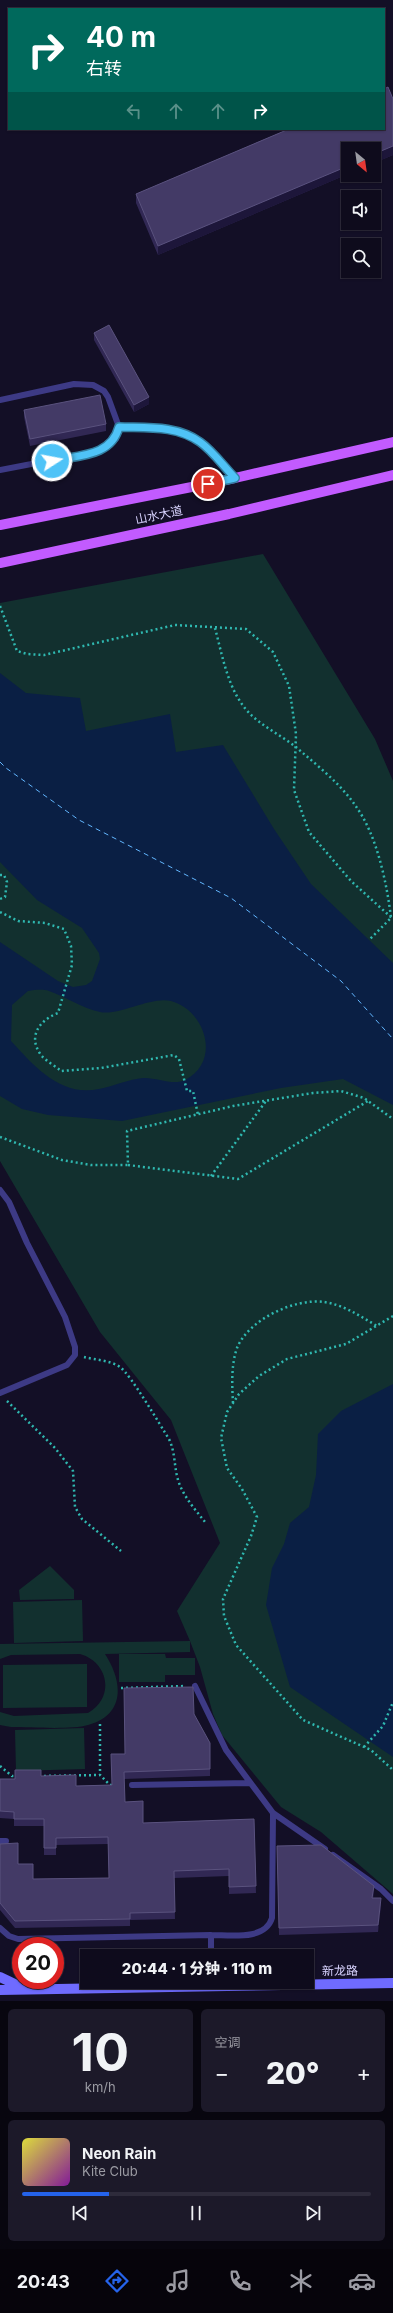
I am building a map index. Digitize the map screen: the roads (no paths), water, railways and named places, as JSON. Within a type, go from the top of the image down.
[{"type":"main road","name":"山水大道","points":[[0,525],[235,478],[393,442]]},
{"type":"main road","name":"山水大道","points":[[0,563],[229,514],[393,475]]},
{"type":"main road","points":[[0,1977],[12,1983]]},
{"type":"main road","name":"新龙路","points":[[314,1983],[393,1983]]},
{"type":"main road","name":"新龙路","points":[[64,1987],[80,1987]]},
{"type":"main road","name":"新龙路","points":[[0,1990],[12,1989]]},
{"type":"lane","points":[[0,400],[74,384],[87,384],[104,391],[108,397],[119,427],[116,438],[99,451],[0,470]]},
{"type":"lane","points":[[119,427],[163,429],[186,433],[201,443],[235,478]]},
{"type":"lane","points":[[0,1190],[9,1202],[27,1243],[65,1317],[74,1340],[75,1355],[62,1368],[0,1393]]},
{"type":"lane","points":[[195,1686],[226,1750],[273,1813],[381,1889],[393,1901]]},
{"type":"lane","points":[[132,1785],[250,1783]]},
{"type":"lane","points":[[0,1928],[9,1936],[18,1939],[255,1934],[265,1929],[271,1921],[273,1813]]},
{"type":"lane","points":[[211,1949],[212,1935]]},
{"type":"water","points":[[0,673],[26,693],[80,698],[86,731],[170,714],[176,752],[223,745],[274,829],[311,884],[393,963],[393,1105],[343,1079],[281,1088],[122,1121],[48,1115],[22,1109],[0,1096],[0,942],[58,981],[73,987],[86,985],[92,981],[100,959],[99,953],[82,928],[37,900],[0,862]],"holes":[[[28,991],[49,991],[87,1008],[100,1012],[116,1011],[154,1001],[171,1001],[183,1006],[193,1014],[200,1025],[205,1037],[206,1049],[203,1061],[196,1072],[180,1082],[143,1078],[99,1089],[73,1089],[50,1078],[39,1070],[11,1041],[12,1005]]]},
{"type":"water","points":[[393,1384],[393,1757],[290,1687],[266,1605],[272,1568],[284,1544],[290,1523],[309,1507],[316,1475],[318,1434],[341,1411]]}]
